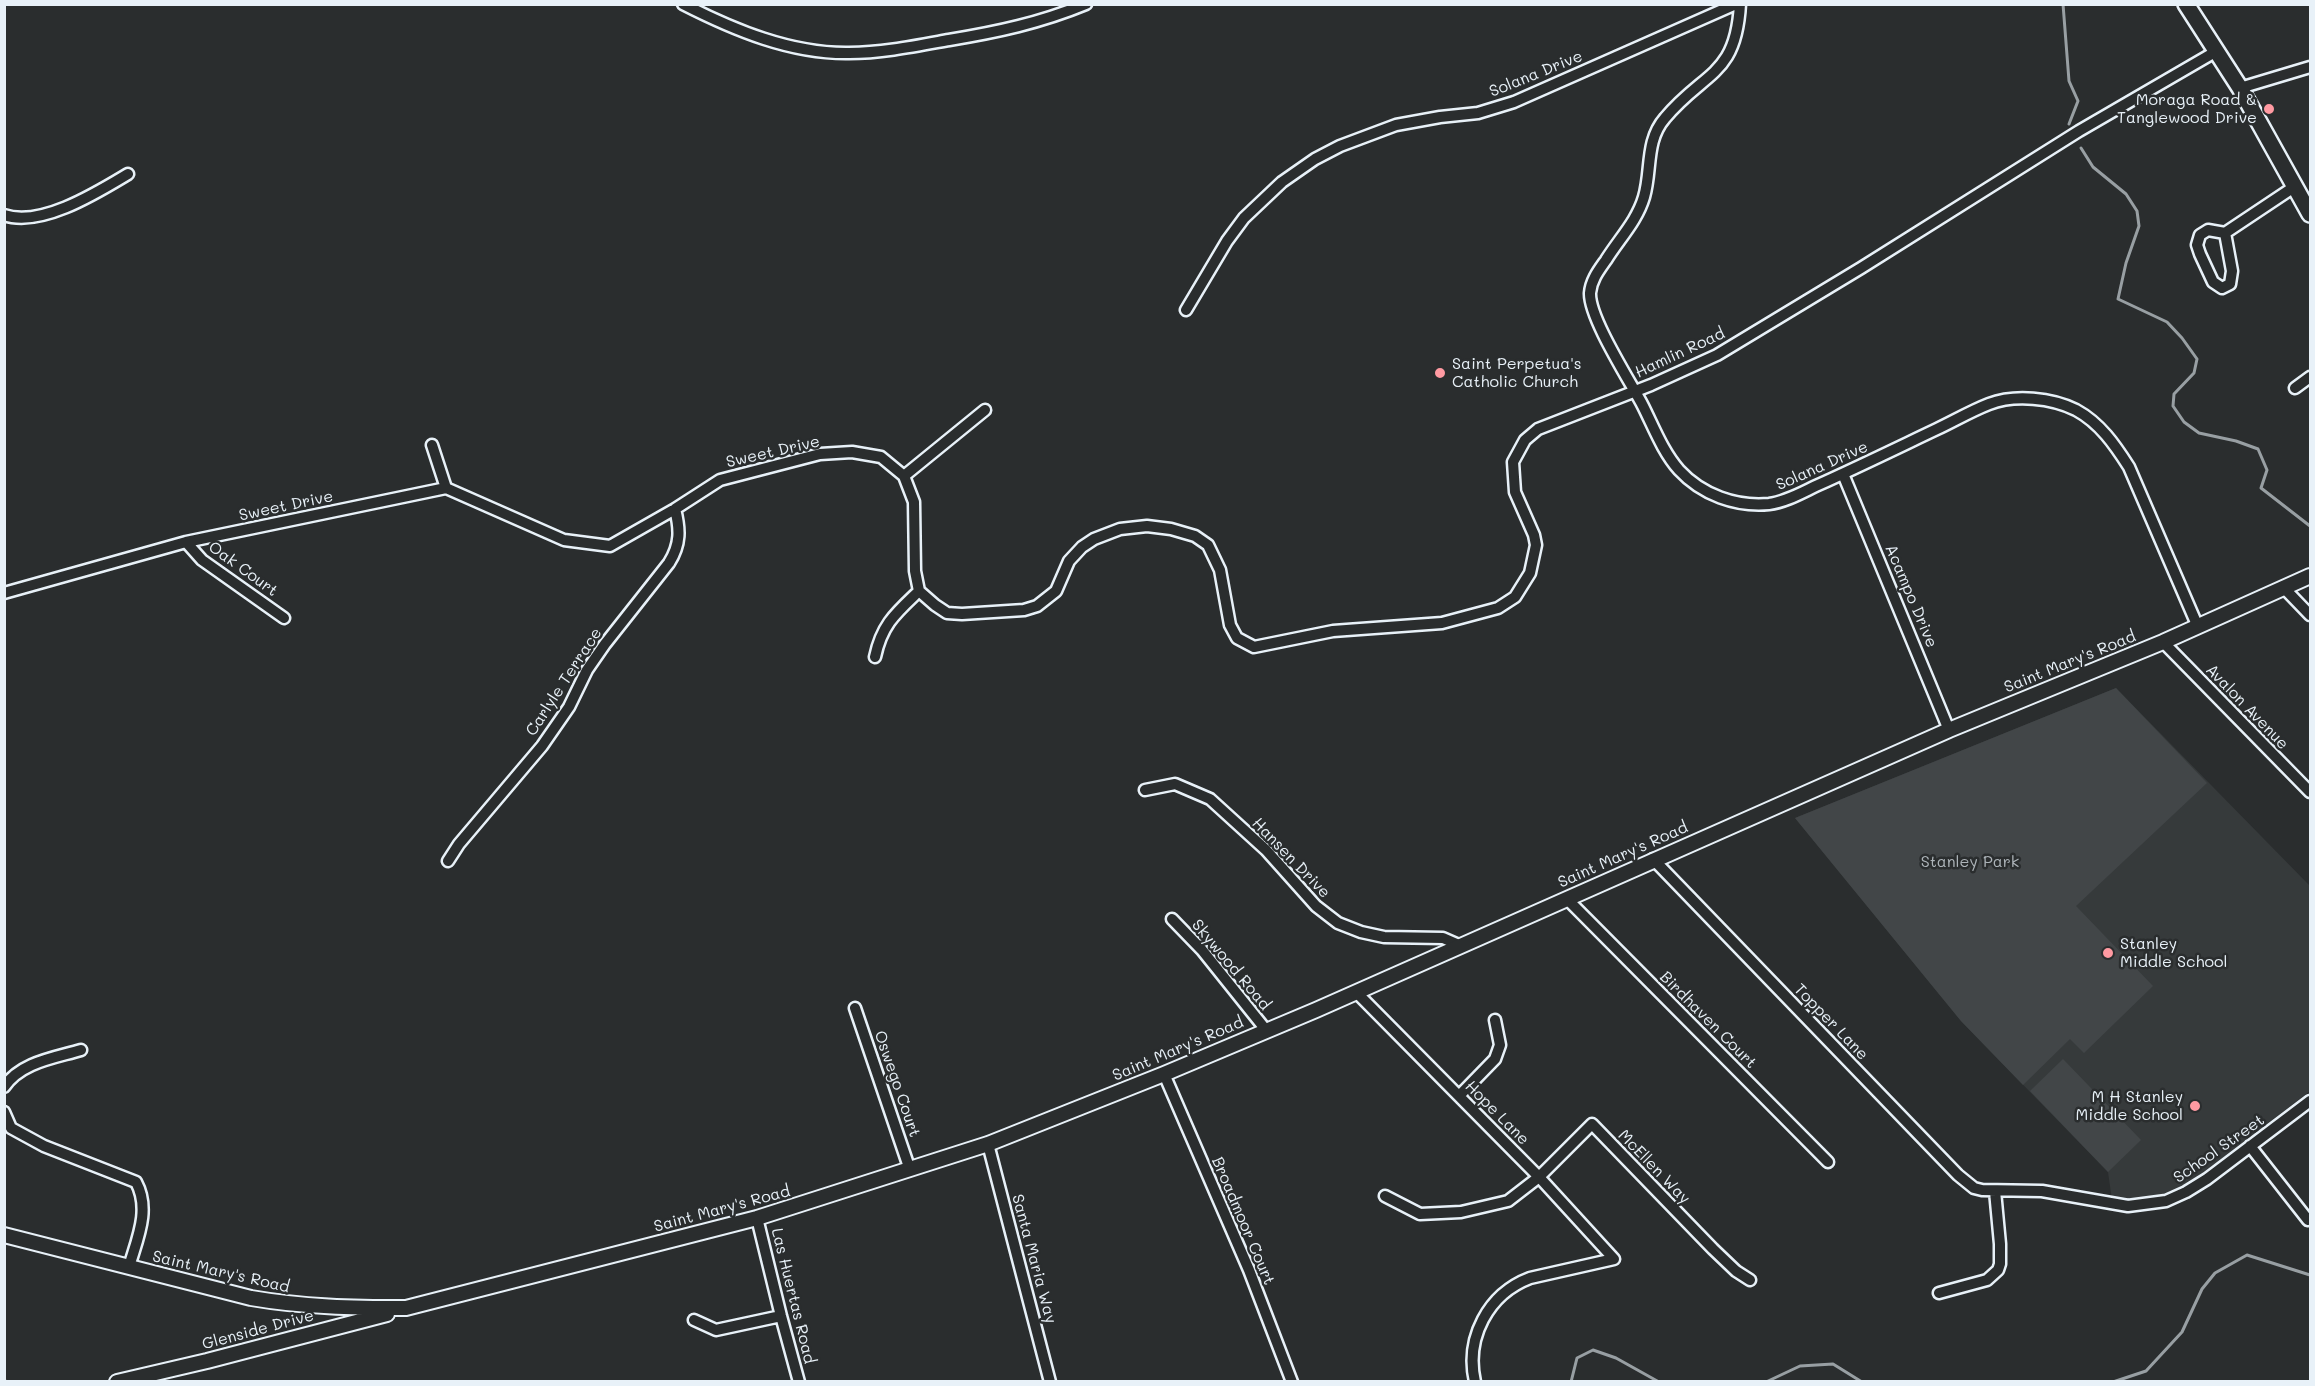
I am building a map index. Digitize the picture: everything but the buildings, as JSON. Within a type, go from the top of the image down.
[{"type":"main road","points":[[2186,4],[2240,88],[2310,214]]},
{"type":"street","points":[[683,4],[724,26],[767,39],[809,49],[847,53],[883,51],[990,33],[1042,21],[1085,5]]},
{"type":"street","name":"Solana Drive","points":[[1186,310],[1244,218],[1282,182],[1316,159],[1340,146],[1396,125],[1478,113],[1514,102],[1738,4],[1738,26],[1731,52],[1718,70],[1662,121],[1651,144],[1644,197],[1633,221],[1593,280],[1590,294],[1593,309],[1664,448],[1679,470],[1698,486],[1720,498],[1740,504],[1772,503],[1787,499],[1843,474],[1989,404],[2024,398],[2050,402],[2076,410],[2100,428],[2114,444],[2129,467],[2198,627]]},
{"type":"street","name":"Hamlin Road","points":[[920,591],[934,605],[947,613],[1024,610],[1037,606],[1056,591],[1069,561],[1082,547],[1094,539],[1119,529],[1147,526],[1171,529],[1195,536],[1208,545],[1220,570],[1230,625],[1237,638],[1254,647],[1333,631],[1442,622],[1498,608],[1515,597],[1525,583],[1534,558],[1536,545],[1534,535],[1515,492],[1513,462],[1525,440],[1538,429],[1635,391],[1717,355],[2079,131],[2215,52]]},
{"type":"street","points":[[2240,88],[2310,67]]},
{"type":"street","points":[[4,215],[12,218],[50,213],[84,200],[128,174]]},
{"type":"street","points":[[2225,233],[2232,271],[2230,284],[2222,288],[2213,282],[2197,245],[2200,235],[2208,230],[2225,233],[2294,187]]},
{"type":"street","points":[[2295,388],[2310,377]]},
{"type":"street","points":[[875,657],[879,638],[887,622],[920,591],[915,571],[914,502],[904,476],[985,410]]},
{"type":"street","points":[[432,445],[446,488]]},
{"type":"street","name":"Sweet Drive","points":[[4,593],[186,543],[446,488],[564,540],[610,546],[720,480],[820,454],[852,452],[874,456],[887,461],[904,476]]},
{"type":"street","name":"Acampo Drive","points":[[1843,474],[1949,730]]},
{"type":"street","name":"Carlyle Terrace","points":[[448,861],[459,844],[542,746],[569,707],[587,670],[605,644],[675,554],[680,531],[675,509]]},
{"type":"street","name":"Oak Court","points":[[186,543],[202,560],[285,618]]},
{"type":"street","name":"Saint Mary's Road","points":[[4,1234],[251,1298],[288,1304],[406,1308],[757,1218],[988,1144],[1164,1074],[1356,992],[1949,730],[2163,642],[2310,576]]},
{"type":"street","points":[[2284,588],[2310,615]]},
{"type":"street","name":"Avalon Avenue","points":[[2163,642],[2310,792]]},
{"type":"street","name":"Hansen Drive","points":[[1145,790],[1175,784],[1210,799],[1266,850],[1316,906],[1338,922],[1361,932],[1384,937],[1443,938],[1459,945]]},
{"type":"street","name":"Topper Lane","points":[[1653,859],[1958,1175],[1974,1188],[1995,1191]]},
{"type":"street","name":"Birdhaven Court","points":[[1567,899],[1828,1162]]},
{"type":"street","name":"Skywood Road","points":[[1172,919],[1202,950],[1266,1030]]},
{"type":"street","name":"Hope Lane","points":[[1356,992],[1539,1177],[1614,1259],[1530,1278],[1517,1283],[1492,1304],[1481,1321],[1475,1341],[1472,1357],[1475,1382]]},
{"type":"street","name":"Oswego Court","points":[[855,1008],[910,1170]]},
{"type":"street","points":[[1459,1096],[1495,1059],[1500,1046],[1495,1020]]},
{"type":"street","points":[[4,1087],[16,1073],[23,1069],[81,1050]]},
{"type":"street","name":"Broadmoor Court","points":[[1164,1074],[1249,1270],[1292,1382]]},
{"type":"street","name":"School Street","points":[[1995,1191],[2042,1191],[2128,1206],[2154,1203],[2186,1192],[2310,1101]]},
{"type":"street","points":[[4,1112],[11,1128],[44,1146],[136,1182],[143,1197],[144,1206],[129,1267]]},
{"type":"street","name":"McEllen Way","points":[[1539,1177],[1592,1124],[1713,1249],[1736,1271],[1750,1280]]},
{"type":"street","name":"Santa Maria Way","points":[[988,1144],[1050,1382]]},
{"type":"street","points":[[2250,1146],[2308,1220]]},
{"type":"street","points":[[1385,1196],[1420,1214],[1461,1212],[1508,1201],[1539,1177]]},
{"type":"street","points":[[1940,1293],[1987,1280],[1998,1270],[2000,1244],[1995,1191]]},
{"type":"street","name":"Las Huertas Road","points":[[757,1218],[799,1382]]},
{"type":"street","name":"Glenside Drive","points":[[117,1382],[207,1361],[406,1308]]},
{"type":"street","points":[[694,1320],[716,1330],[781,1316]]},
{"type":"shaded area","name":"Stanley Middle School","points":[[2116,688],[2310,886],[2310,1091],[2166,1201],[2112,1200],[2108,1172],[1961,1021],[1795,818]]},
{"type":"green space","name":"Stanley Park","points":[[2116,688],[2207,783],[2076,906],[2153,986],[2084,1053],[2070,1039],[2023,1085],[1961,1021],[1795,818]]},
{"type":"green space","points":[[2063,1059],[2141,1140],[2108,1172],[2030,1091]]},
{"type":"waterway","points":[[2063,4],[2069,81],[2078,101],[2069,124]]},
{"type":"waterway","points":[[2081,148],[2093,167],[2126,194],[2137,211],[2139,226],[2126,263],[2118,299],[2167,322],[2197,359],[2194,373],[2174,394],[2173,406],[2184,422],[2199,433],[2236,441],[2258,449],[2267,470],[2261,488],[2310,526]]},
{"type":"waterway","points":[[2113,1382],[2146,1371],[2182,1332],[2202,1289],[2215,1273],[2247,1255],[2310,1275]]},
{"type":"waterway","points":[[1571,1382],[1577,1358],[1593,1350],[1616,1358],[1659,1382]]},
{"type":"waterway","points":[[1766,1382],[1800,1366],[1833,1364],[1862,1382]]},
{"type":"place","name":"Moraga Road & Tanglewood Drive","points":[[2269,109]]},
{"type":"place","name":"Saint Perpetua's Catholic Church","points":[[1440,373]]},
{"type":"place","name":"Stanley Middle School","points":[[2108,953]]},
{"type":"place","name":"M H Stanley Middle School","points":[[2195,1106]]}]
